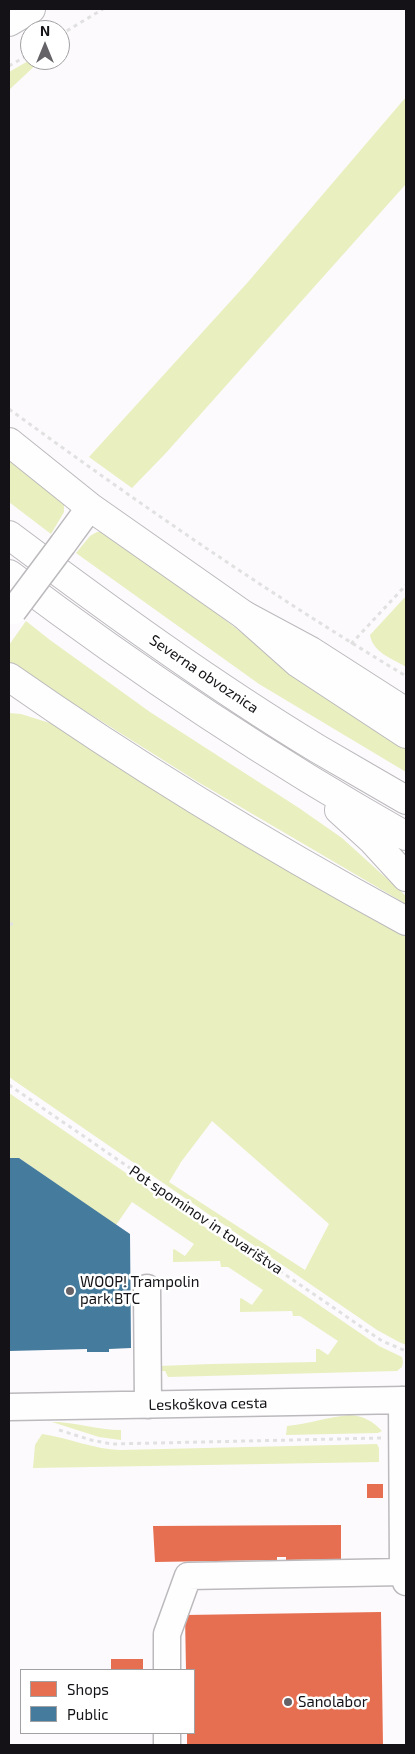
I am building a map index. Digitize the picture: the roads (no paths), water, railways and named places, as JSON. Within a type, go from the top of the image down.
[{"type":"main road","points":[[9,22],[31,9]]},
{"type":"main road","points":[[9,442],[90,507],[244,615],[298,663],[406,734]]},
{"type":"main road","name":"Severna obvoznica","points":[[9,535],[64,577],[243,701],[317,748],[406,800]]},
{"type":"main road","name":"Severna obvoznica","points":[[9,574],[158,681],[297,771],[406,836]]},
{"type":"main road","points":[[244,615],[311,651],[406,712]]},
{"type":"main road","points":[[9,677],[64,716],[266,842],[406,921]]},
{"type":"main road","points":[[9,702],[34,706],[64,716]]},
{"type":"main road","points":[[297,771],[373,841],[406,877]]},
{"type":"street","points":[[11,613],[90,507]]},
{"type":"street","points":[[147,1288],[148,1405]]},
{"type":"street","points":[[167,1669],[166,1634],[188,1576],[405,1577],[404,1400]]},
{"type":"street","name":"Leskoškova cesta","points":[[9,1407],[404,1400]]},
{"type":"place","name":"WOOP! Trampolin park BTC","points":[[70,1291]]},
{"type":"place","name":"Sanolabor","points":[[288,1702]]}]
